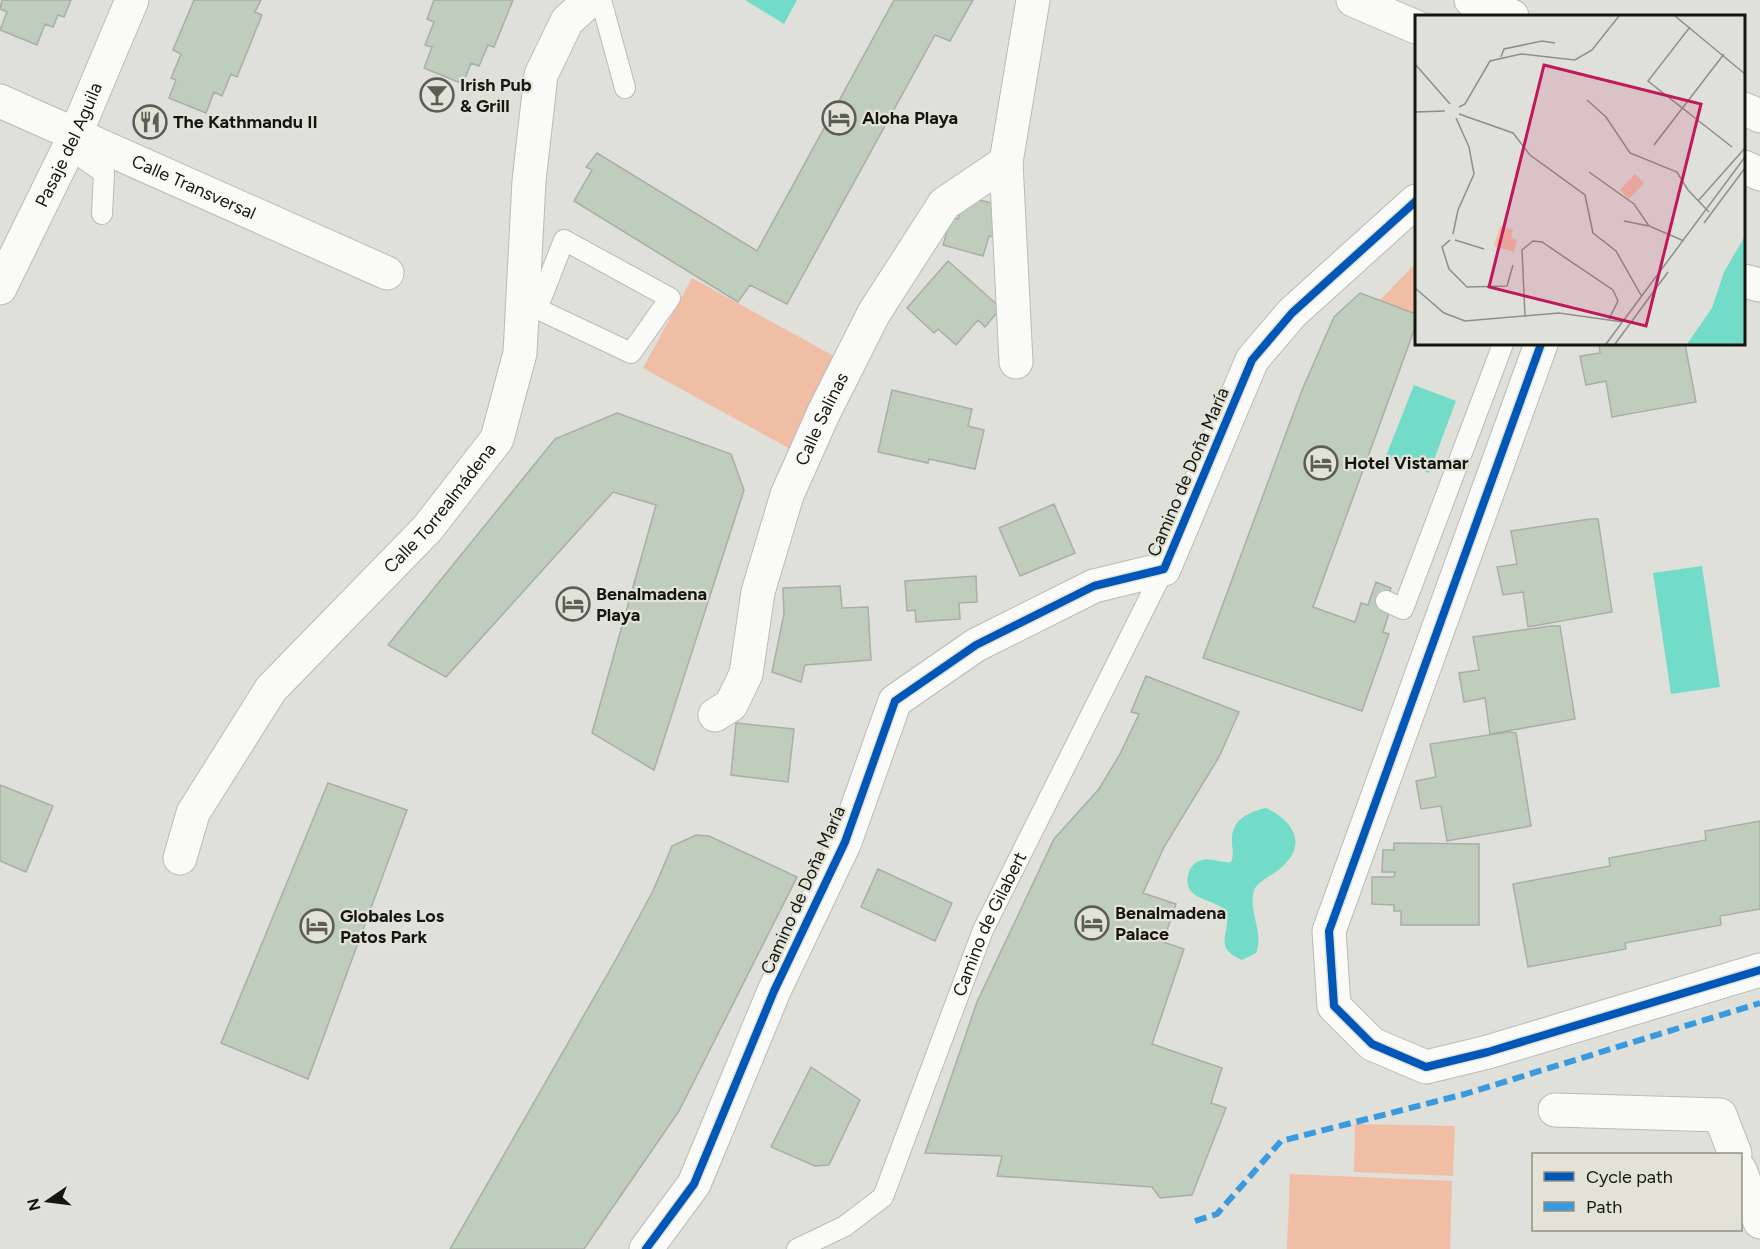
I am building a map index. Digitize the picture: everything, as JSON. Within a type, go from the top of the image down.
[{"type":"street","name":"Pasaje del Aguila","points":[[0,288],[72,141],[132,0]]},
{"type":"street","name":"Calle Torrealmádena","points":[[180,858],[193,813],[271,689],[428,529],[497,439],[530,306],[529,182],[541,75],[567,21],[590,0]]},
{"type":"street","points":[[1016,362],[1006,162],[1033,0]]},
{"type":"street","points":[[1353,0],[1415,27]]},
{"type":"street","points":[[1471,0],[1509,15]]},
{"type":"street","name":"Calle Transversal","points":[[0,101],[72,141],[387,273]]},
{"type":"street","points":[[1745,110],[1760,116]]},
{"type":"street","name":"Calle Salinas","points":[[715,715],[731,705],[746,674],[758,591],[787,495],[824,412],[874,314],[944,204],[1006,162]]},
{"type":"street","points":[[1745,168],[1760,174]]},
{"type":"street","name":"Camino de Doña María","points":[[646,1249],[694,1184],[774,991],[845,842],[895,701],[976,645],[1094,586],[1164,569],[1252,360],[1292,313],[1415,202]]},
{"type":"street","points":[[1745,281],[1760,285]]},
{"type":"street","points":[[1541,345],[1329,931],[1334,1006],[1372,1044],[1426,1067],[1488,1052],[1760,970]]},
{"type":"street","points":[[1554,1110],[1720,1115],[1734,1153]]},
{"type":"street","points":[[1742,1175],[1760,1222]]},
{"type":"lane","points":[[601,0],[625,88]]},
{"type":"lane","points":[[72,141],[104,173],[102,214]]},
{"type":"lane","points":[[564,240],[670,298],[631,353],[530,306],[564,240]]},
{"type":"lane","points":[[1386,601],[1404,609],[1503,345]]},
{"type":"lane","name":"Camino de Gilabert","points":[[796,1249],[845,1226],[883,1197],[983,930],[1164,569]]},
{"type":"shaded area","points":[[745,0],[797,0],[784,24]]},
{"type":"shaded area","points":[[1415,264],[1415,314],[1379,300]]},
{"type":"shaded area","points":[[692,278],[841,360],[792,450],[643,368]]},
{"type":"shaded area","points":[[1414,385],[1456,401],[1429,473],[1386,456]]},
{"type":"shaded area","points":[[1702,566],[1720,687],[1671,694],[1653,573]]},
{"type":"shaded area","points":[[1266,808],[1284,819],[1290,826],[1294,833],[1294,850],[1282,867],[1255,888],[1253,904],[1258,945],[1256,953],[1242,960],[1227,950],[1225,945],[1226,911],[1195,895],[1190,890],[1188,876],[1189,871],[1199,861],[1207,859],[1231,862],[1235,825],[1248,814]]},
{"type":"shaded area","points":[[1355,1124],[1455,1126],[1453,1176],[1354,1172]]},
{"type":"shaded area","points":[[1290,1174],[1452,1181],[1450,1249],[1287,1249]]},
{"type":"building","points":[[2,0],[71,0],[64,17],[58,15],[53,27],[45,24],[37,45],[0,30],[7,12],[0,9]]},
{"type":"building","points":[[194,0],[261,0],[255,12],[262,15],[237,77],[231,74],[222,96],[214,92],[206,113],[169,98],[176,80],[171,78],[181,54],[173,50]]},
{"type":"building","points":[[434,0],[513,0],[494,47],[488,45],[479,66],[471,63],[463,84],[424,68],[432,47],[425,45],[434,22],[427,19]]},
{"type":"building","points":[[894,0],[973,0],[950,41],[935,35],[787,304],[750,285],[738,302],[574,201],[592,170],[586,167],[597,153],[757,251]]},
{"type":"building","points":[[964,196],[1003,206],[994,237],[989,236],[983,256],[943,245],[951,218],[958,219]]},
{"type":"building","points":[[948,261],[1001,308],[985,327],[978,320],[956,345],[938,329],[934,333],[907,308]]},
{"type":"building","name":"Hotel Vistamar","points":[[1360,293],[1415,314],[1415,328],[1313,607],[1355,622],[1361,603],[1368,605],[1376,582],[1391,588],[1383,611],[1389,613],[1383,632],[1389,634],[1362,711],[1203,658],[1302,390],[1334,317]]},
{"type":"building","points":[[1599,345],[1685,345],[1696,402],[1612,417],[1606,381],[1586,385],[1580,356],[1600,353]]},
{"type":"building","points":[[892,390],[972,409],[968,426],[984,430],[975,469],[929,459],[928,463],[878,452]]},
{"type":"building","points":[[617,413],[731,454],[744,490],[654,770],[592,733],[656,505],[613,492],[446,677],[388,645],[555,439]]},
{"type":"building","points":[[1054,504],[1075,553],[1020,576],[999,528]]},
{"type":"building","points":[[1598,519],[1612,612],[1528,627],[1523,592],[1503,595],[1497,567],[1517,564],[1511,531]]},
{"type":"building","points":[[976,576],[977,602],[959,603],[960,619],[916,622],[915,610],[907,611],[905,581]]},
{"type":"building","points":[[840,586],[842,608],[868,607],[871,660],[805,665],[801,682],[772,672],[784,614],[783,588]]},
{"type":"building","points":[[1560,626],[1575,719],[1490,734],[1485,698],[1464,702],[1459,673],[1479,670],[1473,637]]},
{"type":"building","name":"Benalmadena Palace","points":[[1146,676],[1239,712],[1219,757],[1164,847],[1143,893],[1176,904],[1163,942],[1184,949],[1152,1044],[1222,1068],[1211,1103],[1226,1108],[1192,1195],[1160,1198],[1152,1187],[997,1176],[1002,1156],[925,1153],[977,1002],[1054,839],[1099,789],[1120,754],[1139,714],[1131,712]]},
{"type":"building","points":[[736,723],[794,729],[788,782],[731,775]]},
{"type":"building","points":[[1508,732],[1516,733],[1531,826],[1447,841],[1441,806],[1421,809],[1416,781],[1436,777],[1430,744]]},
{"type":"building","name":"Globales Los Patos Park","points":[[328,783],[407,810],[308,1079],[221,1043]]},
{"type":"building","points":[[0,785],[53,806],[26,872],[0,861]]},
{"type":"building","points":[[1760,821],[1760,909],[1720,916],[1721,925],[1625,943],[1626,949],[1528,967],[1513,884],[1610,866],[1609,858],[1706,840],[1705,831]]},
{"type":"building","points":[[696,835],[709,836],[797,877],[679,1111],[584,1249],[450,1249],[615,961],[653,891],[672,846]]},
{"type":"building","points":[[1394,843],[1479,844],[1479,925],[1401,925],[1401,911],[1394,911],[1394,905],[1372,904],[1372,877],[1394,877],[1395,872],[1382,872],[1383,850],[1394,850]]},
{"type":"building","points":[[878,869],[952,903],[935,941],[861,907]]},
{"type":"building","points":[[811,1067],[860,1100],[829,1165],[815,1166],[771,1147]]},
{"type":"marked path","points":[[1195,1221],[1217,1214],[1281,1141],[1465,1094],[1760,1003]]},
{"type":"cycle path","points":[[646,1249],[694,1184],[774,991],[845,842],[895,701],[976,645],[1094,586],[1164,569],[1252,360],[1292,313],[1415,202]]},
{"type":"cycle path","points":[[1541,345],[1329,931],[1334,1006],[1372,1044],[1426,1067],[1488,1052],[1760,970]]},
{"type":"place","name":"Irish Pub & Grill","points":[[437,95]]},
{"type":"place","name":"Aloha Playa","points":[[839,118]]},
{"type":"place","name":"The Kathmandu II","points":[[150,122]]},
{"type":"place","name":"Hotel Vistamar","points":[[1321,463]]},
{"type":"place","name":"Benalmadena Playa","points":[[573,604]]},
{"type":"place","name":"Benalmadena Palace","points":[[1092,923]]},
{"type":"place","name":"Globales Los Patos Park","points":[[317,926]]}]
